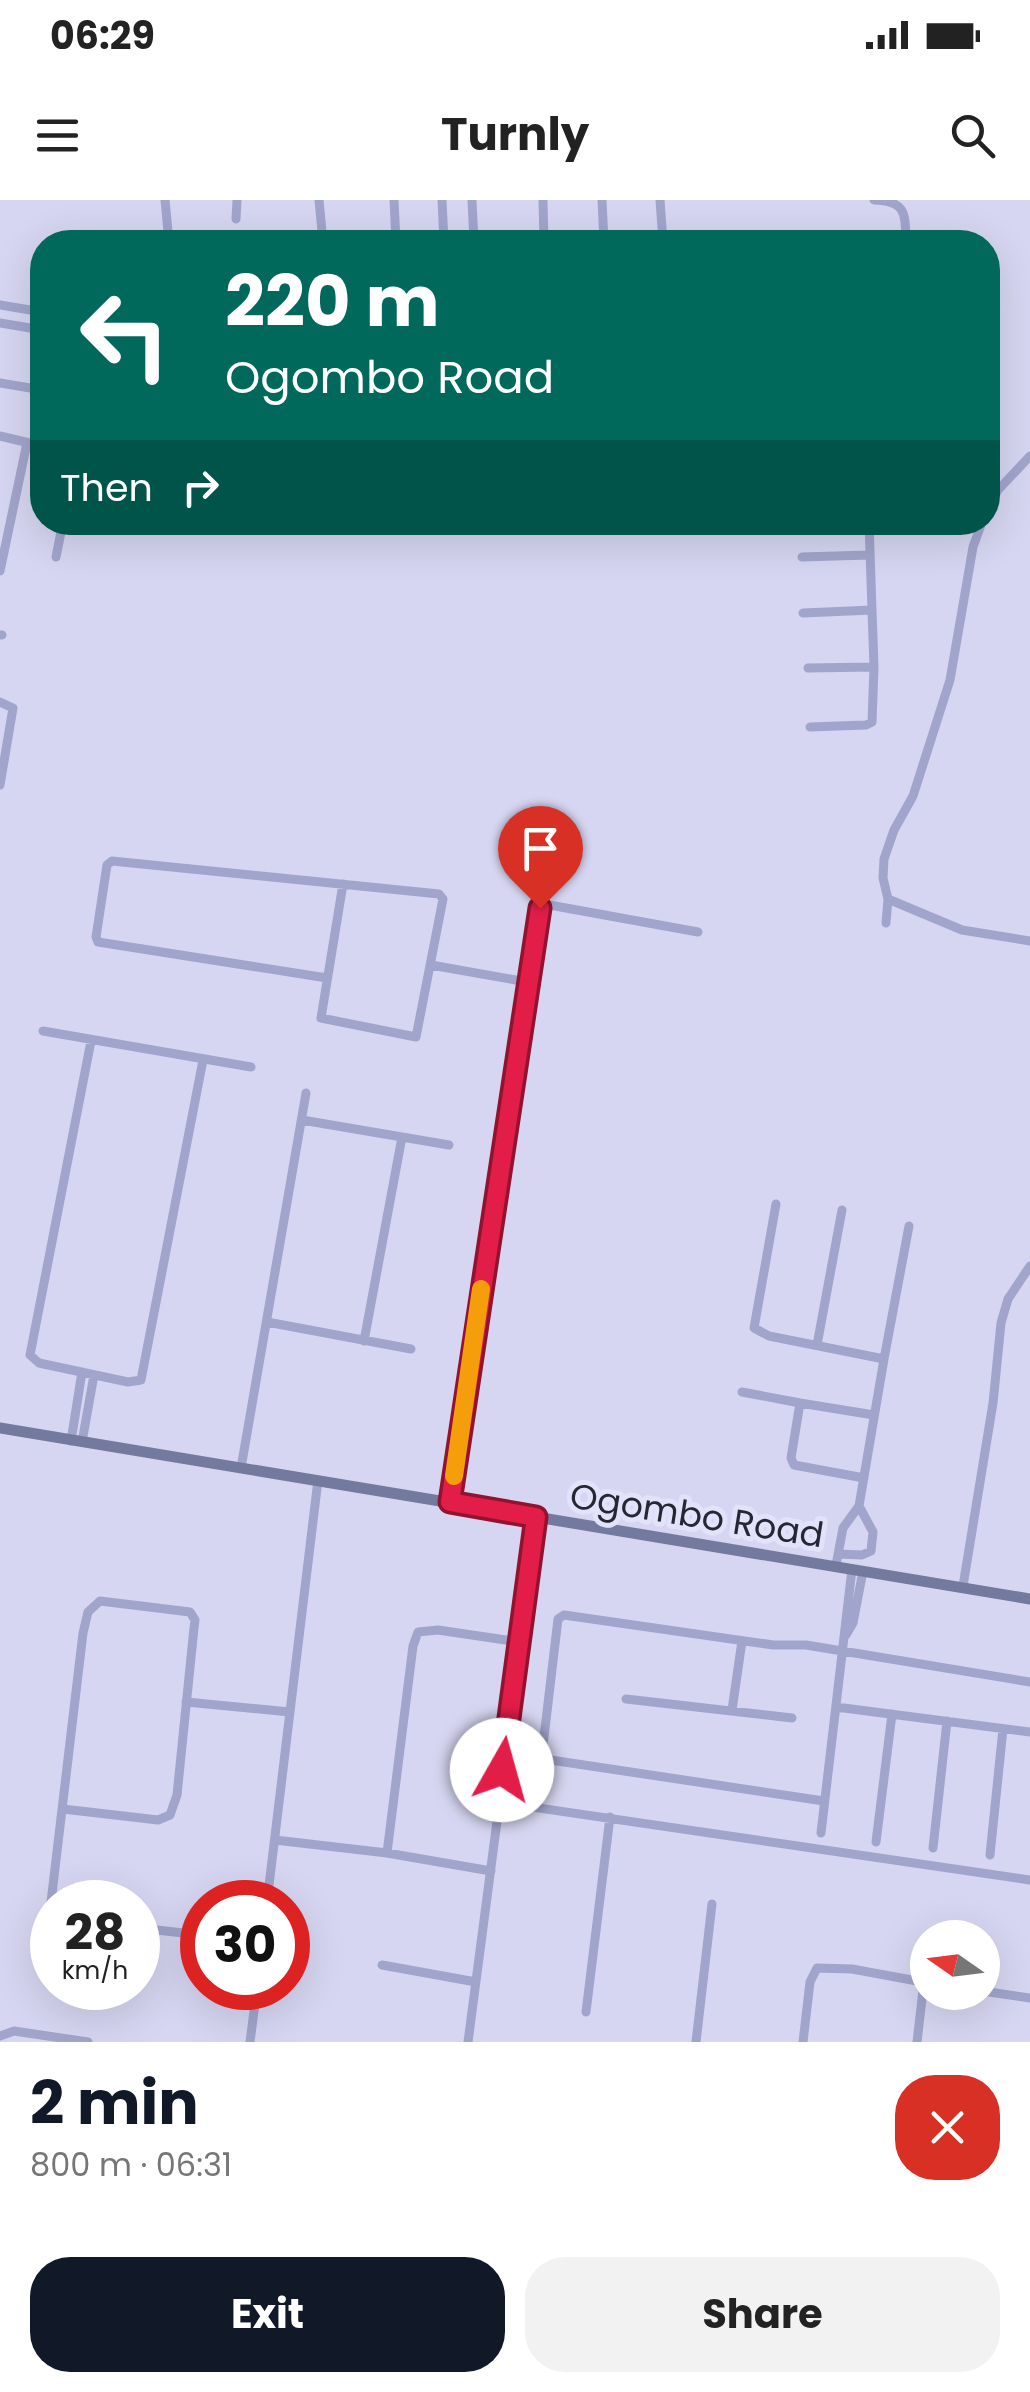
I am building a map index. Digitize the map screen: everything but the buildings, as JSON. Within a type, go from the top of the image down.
[{"type":"main road","name":"Ogombo Road","points":[[0,1428],[536,1517],[837,1560],[857,1570],[1030,1599]]},
{"type":"street","points":[[165,200],[168,230]]},
{"type":"street","points":[[236,218],[237,200]]},
{"type":"street","points":[[319,200],[321,230]]},
{"type":"street","points":[[394,200],[395,230]]},
{"type":"street","points":[[442,200],[443,230]]},
{"type":"street","points":[[472,200],[473,230]]},
{"type":"street","points":[[543,200],[544,230]]},
{"type":"street","points":[[602,200],[603,230]]},
{"type":"street","points":[[660,200],[662,230]]},
{"type":"street","points":[[874,200],[900,207],[905,230]]},
{"type":"street","points":[[0,304],[30,310]]},
{"type":"street","points":[[0,323],[30,328]]},
{"type":"street","points":[[0,383],[30,388]]},
{"type":"street","points":[[0,436],[30,444]]},
{"type":"street","points":[[0,571],[26,443]]},
{"type":"street","points":[[1000,488],[1030,456]]},
{"type":"street","points":[[56,557],[60,535]]},
{"type":"street","points":[[810,727],[872,722],[869,535]]},
{"type":"street","points":[[886,924],[888,899],[882,878],[887,845],[913,796],[950,680],[977,535]]},
{"type":"street","points":[[802,558],[869,555]]},
{"type":"street","points":[[802,613],[872,610]]},
{"type":"street","points":[[808,668],[874,667]]},
{"type":"street","points":[[0,702],[13,708],[0,784]]},
{"type":"street","points":[[326,978],[98,942],[107,866],[112,860],[343,884],[442,896],[418,1035],[414,1037],[322,1018],[343,884]]},
{"type":"street","points":[[888,899],[962,930],[1030,941]]},
{"type":"street","points":[[450,1502],[527,982],[542,906],[698,932]]},
{"type":"street","points":[[431,965],[527,982]]},
{"type":"street","points":[[43,1031],[252,1067]]},
{"type":"street","points":[[91,1041],[30,1355],[39,1364],[136,1383],[142,1380],[203,1060]]},
{"type":"street","points":[[242,1468],[306,1093]]},
{"type":"street","points":[[302,1120],[449,1145]]},
{"type":"street","points":[[364,1341],[402,1137]]},
{"type":"street","points":[[776,1204],[754,1328],[768,1336],[884,1359]]},
{"type":"street","points":[[817,1346],[842,1210]]},
{"type":"street","points":[[859,1506],[872,1532],[871,1550],[837,1560],[843,1528],[859,1506],[909,1226]]},
{"type":"street","points":[[963,1586],[993,1403],[1001,1323],[1008,1298],[1030,1266]]},
{"type":"street","points":[[267,1322],[410,1349]]},
{"type":"street","points":[[76,1442],[82,1372]]},
{"type":"street","points":[[76,1442],[94,1375]]},
{"type":"street","points":[[742,1392],[874,1416]]},
{"type":"street","points":[[800,1402],[791,1458],[794,1465],[864,1478]]},
{"type":"street","points":[[270,1880],[318,1480]]},
{"type":"street","points":[[468,2042],[536,1517]]},
{"type":"street","points":[[821,1832],[844,1638],[857,1570]]},
{"type":"street","points":[[55,1880],[63,1809],[83,1633],[88,1612],[94,1603],[127,1603],[193,1615],[177,1795],[170,1815],[158,1820],[63,1809]]},
{"type":"street","points":[[824,1801],[548,1760],[542,1756],[557,1623],[561,1616],[781,1646],[795,1644],[1030,1682]]},
{"type":"street","points":[[387,1853],[412,1646],[418,1632],[438,1630],[519,1642]]},
{"type":"street","points":[[732,1710],[742,1641]]},
{"type":"street","points":[[626,1699],[792,1718]]},
{"type":"street","points":[[186,1702],[290,1712]]},
{"type":"street","points":[[836,1707],[1030,1732]]},
{"type":"street","points":[[876,1842],[892,1714]]},
{"type":"street","points":[[933,1848],[947,1722]]},
{"type":"street","points":[[990,1855],[1002,1728]]},
{"type":"street","points":[[498,1802],[1030,1880]]},
{"type":"street","points":[[586,2012],[610,1817]]},
{"type":"street","points":[[275,1840],[387,1853],[490,1871]]},
{"type":"street","points":[[696,2042],[712,1904]]},
{"type":"street","points":[[382,1965],[476,1982]]},
{"type":"street","points":[[803,2042],[810,1982],[817,1968],[852,1969],[910,1979]]},
{"type":"street","points":[[1000,1994],[1030,1998]]},
{"type":"street","points":[[250,2042],[254,2010]]},
{"type":"street","points":[[916,2042],[921,2010]]},
{"type":"street","points":[[0,2036],[14,2031],[88,2042]]},
{"type":"slow traffic","points":[[454,1476],[481,1289]]},
{"type":"route","points":[[502,1770],[536,1517],[450,1502],[540,908]]}]
